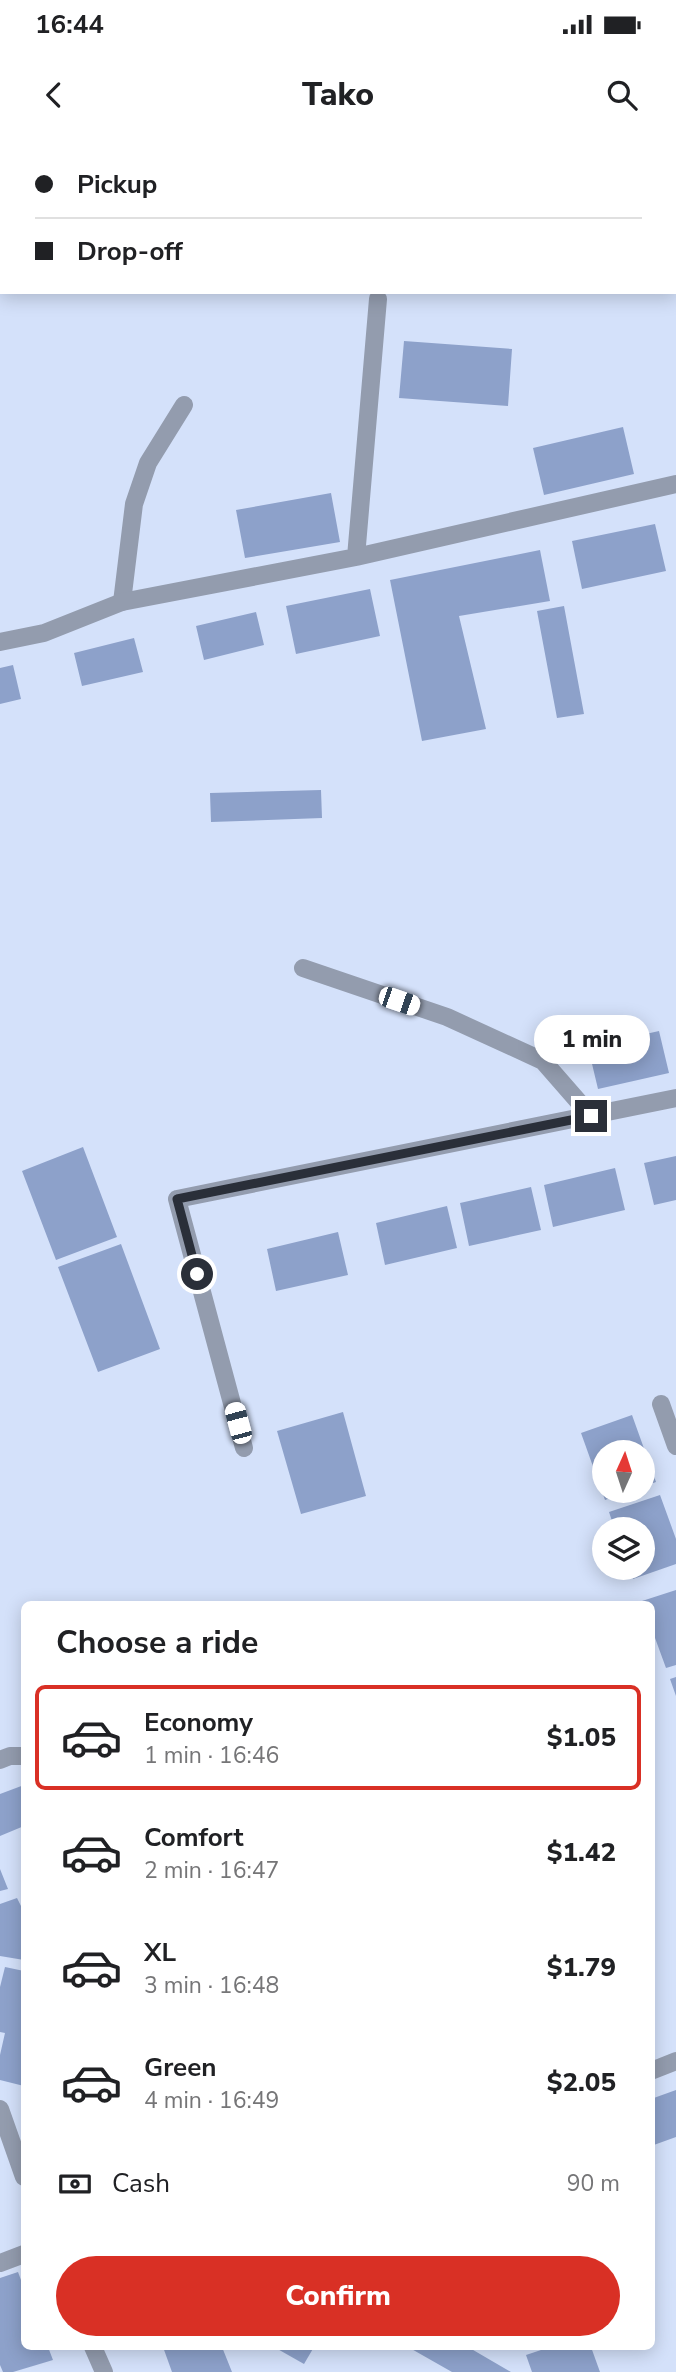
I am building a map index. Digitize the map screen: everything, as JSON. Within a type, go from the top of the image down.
[{"type":"street","points":[[356,557],[378,299]]},
{"type":"street","points":[[122,601],[134,504],[148,463],[184,405]]},
{"type":"street","points":[[0,642],[44,633],[122,601],[356,557],[676,484]]},
{"type":"street","points":[[303,968],[447,1017],[543,1061],[591,1116]]},
{"type":"street","points":[[244,1448],[177,1199],[676,1098]]},
{"type":"street","points":[[661,1404],[676,1446]]},
{"type":"street","points":[[0,1760],[21,1756]]},
{"type":"street","points":[[655,2069],[676,2061]]},
{"type":"street","points":[[0,2109],[21,2168]]},
{"type":"street","points":[[0,2263],[21,2255]]},
{"type":"street","points":[[94,2350],[104,2372]]},
{"type":"building","points":[[404,341],[512,349],[508,406],[399,398]]},
{"type":"building","points":[[623,427],[634,474],[544,495],[533,448]]},
{"type":"building","points":[[331,493],[340,542],[245,558],[236,510]]},
{"type":"building","points":[[655,524],[666,571],[582,589],[572,541]]},
{"type":"building","points":[[540,550],[550,601],[459,616],[486,729],[422,741],[390,580]]},
{"type":"building","points":[[370,589],[380,636],[296,654],[286,606]]},
{"type":"building","points":[[564,606],[584,714],[557,718],[537,611]]},
{"type":"building","points":[[256,612],[264,645],[204,660],[196,626]]},
{"type":"building","points":[[134,638],[143,672],[82,686],[74,653]]},
{"type":"building","points":[[13,665],[21,699],[0,704],[0,668]]},
{"type":"building","points":[[321,790],[322,818],[211,822],[210,793]]},
{"type":"building","points":[[659,1031],[669,1073],[598,1089],[588,1047]]},
{"type":"building","points":[[83,1147],[117,1237],[56,1260],[22,1171]]},
{"type":"building","points":[[676,1156],[676,1200],[654,1205],[644,1163]]},
{"type":"building","points":[[615,1168],[625,1210],[553,1227],[544,1185]]},
{"type":"building","points":[[531,1187],[541,1230],[469,1246],[460,1203]]},
{"type":"building","points":[[447,1206],[457,1248],[385,1265],[376,1223]]},
{"type":"building","points":[[338,1232],[348,1275],[276,1291],[267,1249]]},
{"type":"building","points":[[121,1244],[160,1349],[98,1372],[58,1267]]},
{"type":"building","points":[[343,1412],[366,1496],[301,1514],[277,1431]]},
{"type":"building","points":[[632,1415],[641,1440],[592,1440],[592,1464],[581,1433]]},
{"type":"building","points":[[660,1495],[676,1539],[676,1564],[655,1571],[655,1517],[611,1517],[609,1512],[636,1503],[655,1503],[655,1497]]},
{"type":"building","points":[[676,1590],[676,1665],[666,1668],[655,1638],[655,1601],[642,1601]]},
{"type":"building","points":[[676,1677],[676,1696],[670,1679]]},
{"type":"building","points":[[21,1786],[21,1827],[0,1836],[0,1794]]},
{"type":"building","points":[[0,1869],[8,1889],[0,1891]]},
{"type":"building","points":[[17,1898],[21,1906],[21,1960],[0,1956],[0,1904]]},
{"type":"building","points":[[5,1967],[21,1970],[21,2085],[0,2080],[0,2055],[5,2033],[0,2032],[0,1987]]},
{"type":"building","points":[[676,2090],[676,2137],[655,2145],[655,2098]]},
{"type":"building","points":[[18,2272],[21,2280],[21,2350],[49,2350],[53,2360],[13,2372],[3,2372],[0,2365],[0,2278]]},
{"type":"building","points":[[164,2350],[223,2350],[232,2372],[172,2372]]},
{"type":"building","points":[[279,2350],[312,2350],[304,2364]]},
{"type":"building","points":[[413,2350],[473,2350],[511,2372],[452,2372]]},
{"type":"building","points":[[541,2350],[592,2350],[600,2372],[532,2372],[526,2355]]},
{"type":"route","points":[[197,1274],[177,1199],[591,1116]]}]
